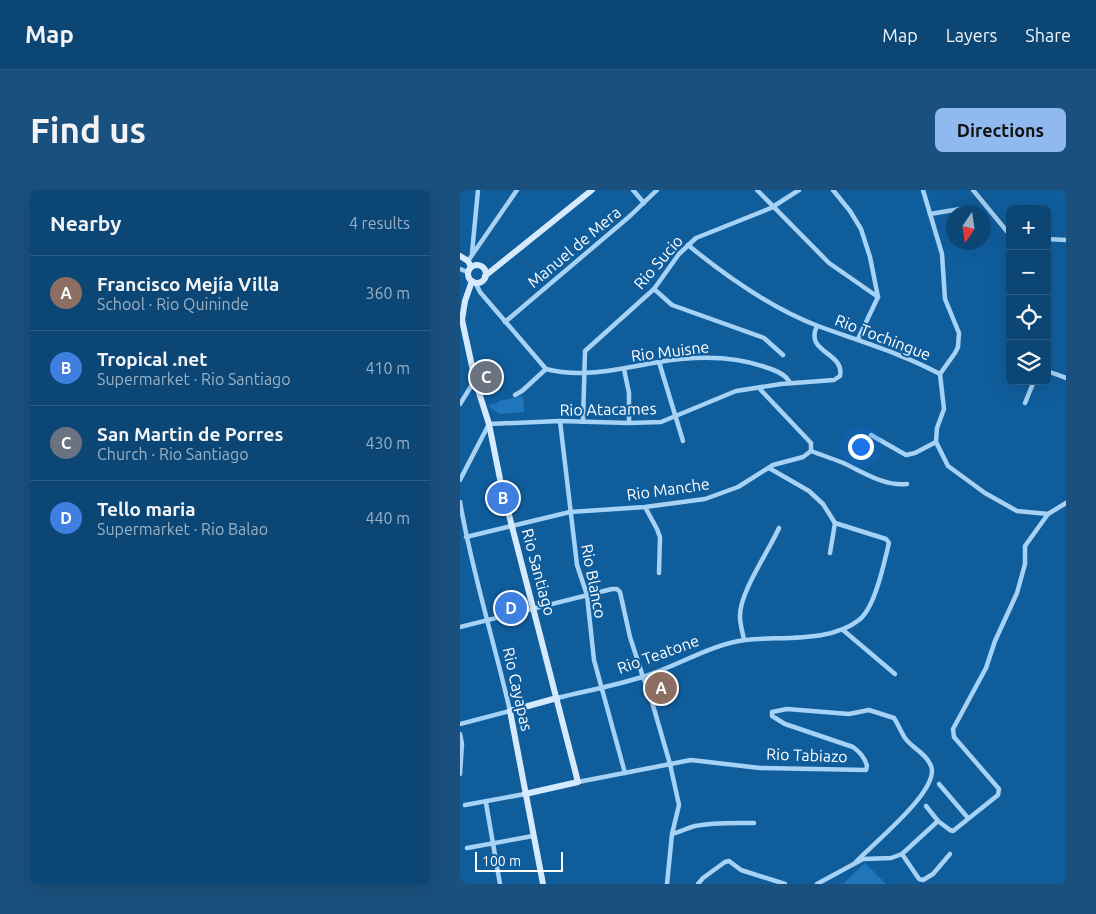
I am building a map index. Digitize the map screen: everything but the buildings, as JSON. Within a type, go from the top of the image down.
[{"type":"street","points":[[478,190],[468,276],[546,369],[522,391],[515,394]]},
{"type":"street","points":[[460,270],[470,264],[517,190]]},
{"type":"street","points":[[474,282],[482,280],[592,190]]},
{"type":"street","points":[[633,190],[644,203]]},
{"type":"street","name":"Manuel de Mera","points":[[505,322],[657,190]]},
{"type":"street","points":[[757,190],[829,264],[878,297]]},
{"type":"street","name":"Rio Sucio","points":[[583,422],[585,351],[654,289],[669,266],[688,245],[702,234],[724,227],[773,206],[799,190]]},
{"type":"street","points":[[833,190],[850,211],[861,229],[870,256],[878,297],[858,339]]},
{"type":"street","points":[[923,190],[942,254],[945,299],[960,333],[958,347],[940,374]]},
{"type":"street","points":[[973,190],[1006,230]]},
{"type":"street","points":[[930,214],[946,211]]},
{"type":"street","points":[[1051,239],[1066,240]]},
{"type":"street","name":"Rio Tochingue","points":[[688,245],[733,279],[774,304],[817,326],[858,339],[940,374],[944,408],[937,428],[936,442]]},
{"type":"street","points":[[460,256],[470,264],[481,266],[485,271],[485,276]]},
{"type":"street","name":"Rio Santiago","points":[[474,282],[465,301],[461,322],[463,341],[489,424],[501,484],[578,782]]},
{"type":"street","points":[[654,289],[672,305],[764,338],[783,355]]},
{"type":"street","name":"Rio Atacames","points":[[489,424],[560,421],[661,422],[736,391],[790,383],[830,381],[840,376],[841,368],[816,341],[814,335],[817,326]]},
{"type":"street","name":"Rio Muisne","points":[[546,369],[559,372],[600,372],[659,362],[724,357],[768,368],[784,375],[790,383]]},
{"type":"street","points":[[659,362],[684,442]]},
{"type":"street","points":[[624,369],[629,393],[629,423]]},
{"type":"street","points":[[1051,372],[1066,378]]},
{"type":"street","points":[[460,404],[475,380]]},
{"type":"street","points":[[1025,403],[1032,385]]},
{"type":"street","points":[[759,388],[808,439],[812,447],[811,451],[893,484],[907,484]]},
{"type":"street","name":"Rio Blanco","points":[[560,421],[576,565],[587,595],[594,660],[625,773]]},
{"type":"street","points":[[460,480],[489,424]]},
{"type":"street","points":[[871,435],[906,455],[915,453],[936,442],[948,466],[985,493],[1017,511],[1048,514]]},
{"type":"street","name":"Rio Manche","points":[[466,537],[570,512],[645,507],[705,499],[738,487],[780,462],[803,457],[811,451]]},
{"type":"street","points":[[769,468],[809,491],[823,504],[835,523],[830,553]]},
{"type":"street","name":"Rio Cayapas","points":[[460,502],[466,537],[510,711],[543,884]]},
{"type":"street","points":[[926,806],[938,821],[953,831],[998,795],[999,789],[954,737],[953,728],[986,668],[995,641],[1017,593],[1025,564],[1025,546],[1048,514],[1066,503]]},
{"type":"street","points":[[645,507],[660,537],[658,573]]},
{"type":"street","name":"Rio Teatone","points":[[460,724],[643,677],[720,646],[744,640],[809,636],[843,630],[860,620],[873,601],[889,543],[886,539],[835,523]]},
{"type":"street","points":[[744,640],[740,617],[743,602],[749,585],[779,528]]},
{"type":"street","points":[[460,627],[612,589],[617,589],[620,592],[630,637],[650,695],[670,764],[679,805],[672,834],[667,884]]},
{"type":"street","points":[[843,630],[895,674]]},
{"type":"street","name":"Rio Tabiazo","points":[[465,806],[578,782],[700,760],[760,768],[866,770],[868,766],[866,762],[860,752],[853,747],[785,724],[772,716],[772,712],[782,709],[849,714],[869,710],[894,718],[906,738],[920,750],[932,768],[932,774],[928,785],[904,816],[856,862]]},
{"type":"street","points":[[460,734],[462,744],[460,774]]},
{"type":"street","points":[[939,784],[968,818]]},
{"type":"street","points":[[486,802],[500,884]]},
{"type":"street","points":[[817,884],[865,858],[891,858],[902,854],[938,821]]},
{"type":"street","points":[[672,834],[692,827],[711,824],[754,822]]},
{"type":"street","points":[[467,848],[534,836]]},
{"type":"street","points":[[902,854],[919,879],[923,880],[933,874],[950,854]]},
{"type":"street","points":[[698,884],[703,878],[728,861],[741,870],[785,884]]},
{"type":"shaded area","points":[[523,396],[524,412],[500,414],[490,408],[489,405],[499,401]]},
{"type":"shaded area","points":[[865,863],[886,884],[843,884]]},
{"type":"place","name":"San Martin de Porres","points":[[486,377]]},
{"type":"place","name":"Tropical .net","points":[[503,498]]},
{"type":"place","name":"Tello maria","points":[[511,608]]},
{"type":"place","name":"Francisco Mejía Villa","points":[[661,688]]}]
